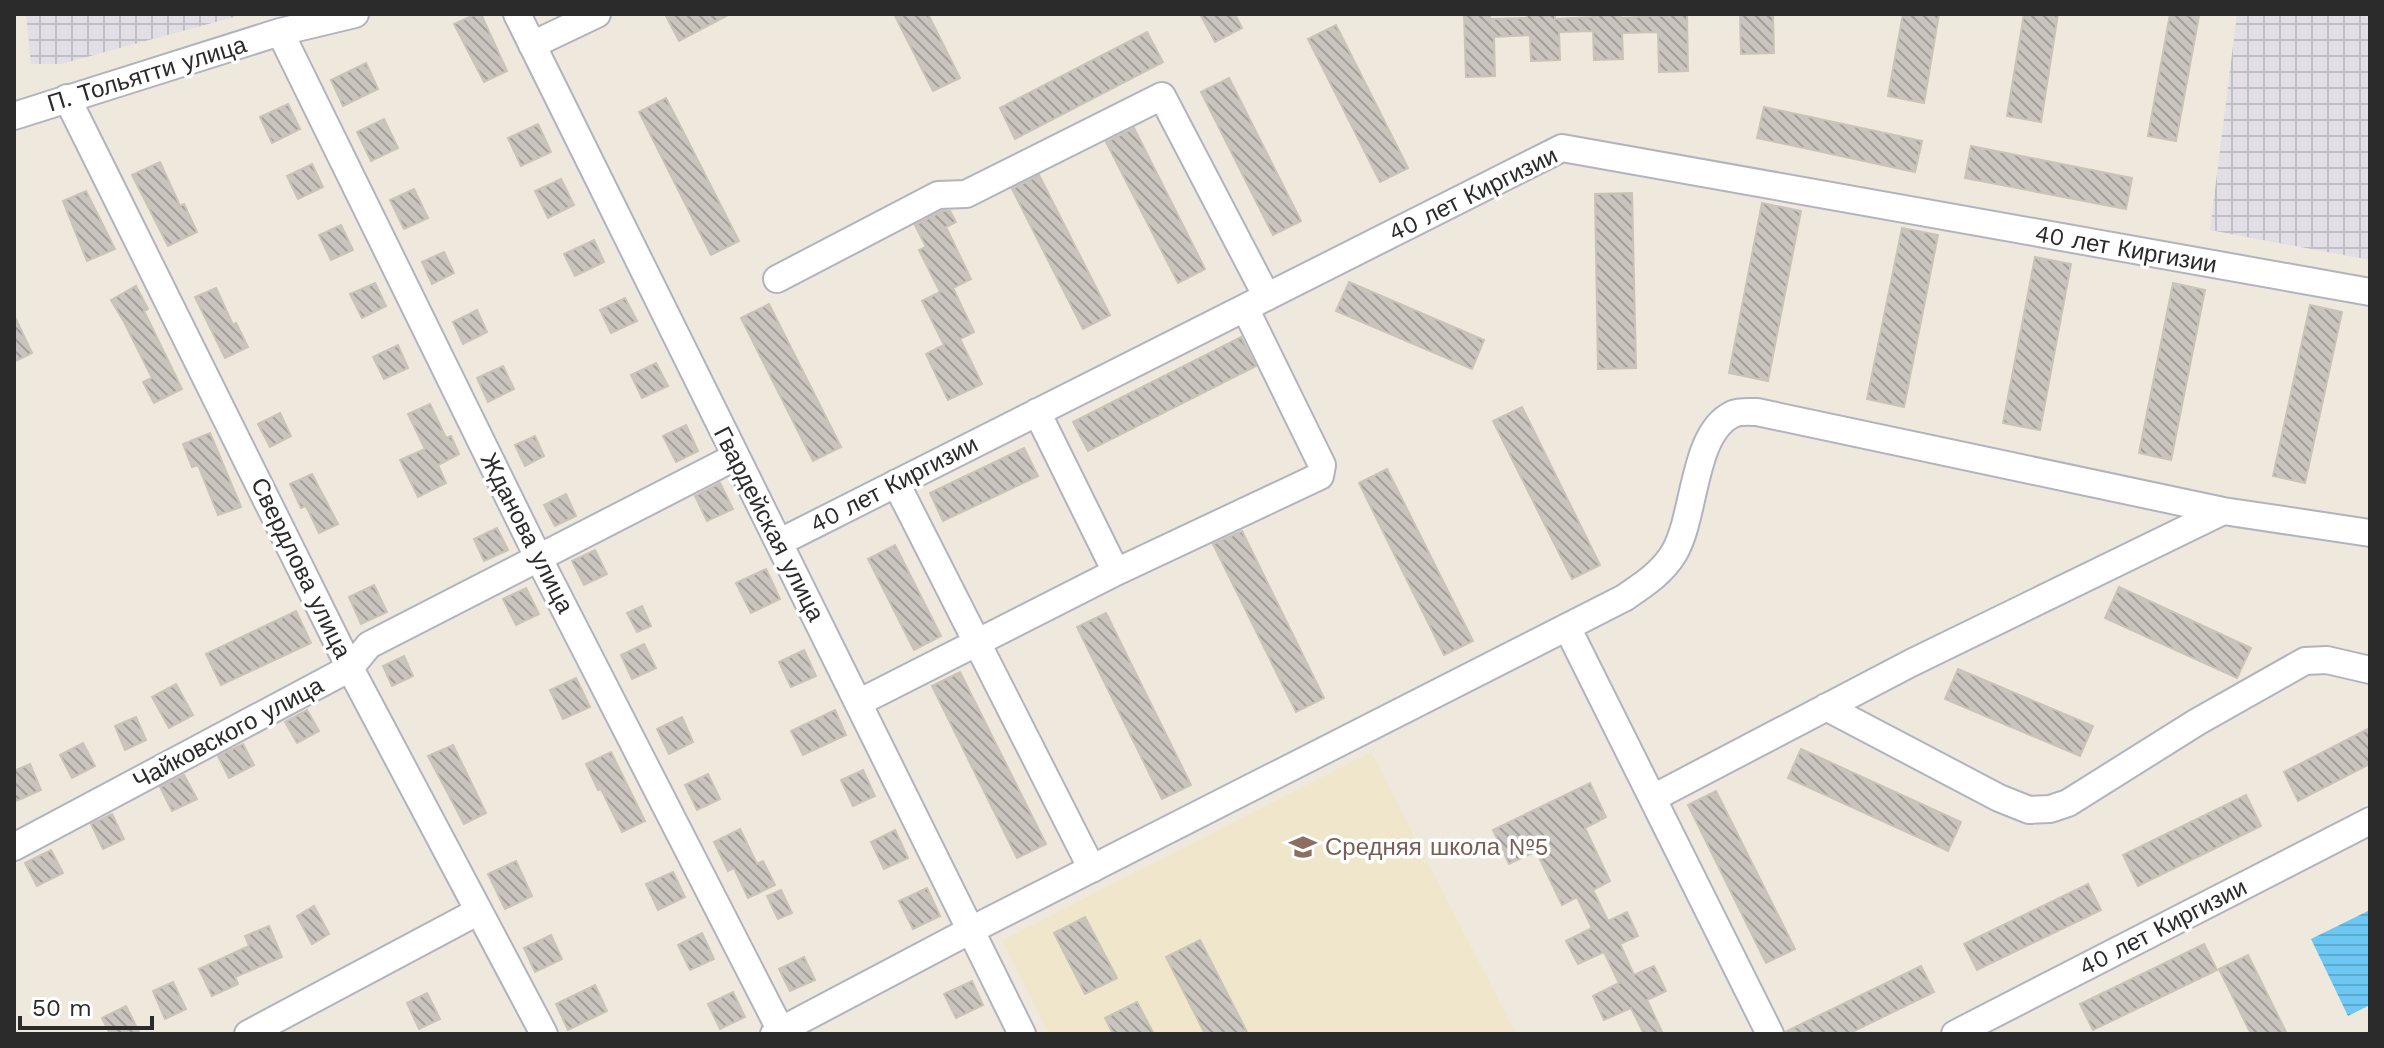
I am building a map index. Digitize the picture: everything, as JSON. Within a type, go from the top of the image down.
[{"type":"street","points":[[280,32],[355,14]]},
{"type":"street","name":"Гвардейская улица","points":[[517,14],[1022,1034]]},
{"type":"street","points":[[532,45],[597,14]]},
{"type":"street","name":"П. Тольятти улица","points":[[14,116],[280,32]]},
{"type":"street","name":"Жданова улица","points":[[280,32],[538,557],[777,1032]]},
{"type":"street","points":[[777,279],[938,195],[966,194],[1162,96],[1256,302],[1322,465],[1316,479],[1116,572],[858,703]]},
{"type":"street","name":"Свердлова улица","points":[[67,98],[350,668],[544,1034]]},
{"type":"street","name":"40 лет Киргизии","points":[[780,542],[1562,148],[2370,292]]},
{"type":"street","points":[[1037,412],[1116,572]]},
{"type":"street","points":[[777,1032],[1624,598],[1653,579],[1675,552],[1694,495],[1706,444],[1720,423],[1736,412],[1757,412],[2223,511],[2370,533]]},
{"type":"street","name":"Чайковского улица","points":[[14,847],[350,668],[369,645],[735,457]]},
{"type":"street","points":[[896,483],[1092,869]]},
{"type":"street","points":[[1653,798],[1911,663],[2223,511]]},
{"type":"street","points":[[1567,627],[1770,1034]]},
{"type":"street","points":[[1826,707],[1999,798],[2029,810],[2050,809],[2068,803],[2197,722],[2305,661],[2327,660],[2370,670]]},
{"type":"street","name":"40 лет Киргизии","points":[[1955,1034],[2370,821]]},
{"type":"street","points":[[248,1034],[477,912]]},
{"type":"shaded area","points":[[26,14],[245,14],[61,64],[31,64]]},
{"type":"shaded area","points":[[2237,14],[2370,14],[2370,260],[2210,230]]},
{"type":"shaded area","name":"Средняя школа №5","points":[[1371,752],[1516,1034],[1049,1034],[1002,941]]},
{"type":"water","points":[[2370,910],[2370,1005],[2348,1016],[2311,939]]},
{"type":"building","points":[[481,14],[507,71],[484,82],[454,24]]},
{"type":"building","points":[[665,14],[730,14],[679,41]]},
{"type":"building","points":[[894,14],[928,14],[960,78],[933,91]]},
{"type":"building","points":[[1200,14],[1235,14],[1242,28],[1215,42]]},
{"type":"building","points":[[1464,14],[1490,14],[1490,19],[1555,14],[1555,19],[1593,17],[1593,14],[1621,14],[1621,18],[1687,14],[1688,71],[1659,72],[1658,32],[1622,33],[1623,59],[1594,60],[1593,31],[1559,32],[1560,60],[1531,61],[1530,35],[1494,37],[1495,76],[1466,77]]},
{"type":"building","points":[[1740,14],[1773,14],[1774,53],[1741,54]]},
{"type":"building","points":[[1903,14],[1939,14],[1924,103],[1888,96]]},
{"type":"building","points":[[2024,14],[2058,14],[2041,122],[2007,116]]},
{"type":"building","points":[[2170,14],[2199,16],[2176,141],[2148,136]]},
{"type":"building","points":[[1336,25],[1408,168],[1380,182],[1308,39]]},
{"type":"building","points":[[1147,32],[1163,62],[1015,139],[1000,108]]},
{"type":"building","points":[[366,63],[378,89],[343,106],[331,80]]},
{"type":"building","points":[[1229,78],[1301,221],[1273,235],[1201,92]]},
{"type":"building","points":[[666,98],[739,241],[711,255],[639,112]]},
{"type":"building","points":[[288,104],[300,129],[272,143],[260,117]]},
{"type":"building","points":[[1764,107],[1922,141],[1915,172],[1757,138]]},
{"type":"building","points":[[384,119],[398,148],[371,161],[357,132]]},
{"type":"building","points":[[538,124],[551,152],[521,166],[508,138]]},
{"type":"building","points":[[1134,128],[1205,269],[1178,283],[1106,142]]},
{"type":"building","points":[[1971,146],[2132,178],[2126,209],[1965,178]]},
{"type":"building","points":[[160,162],[180,206],[184,204],[197,232],[168,246],[132,175]]},
{"type":"building","points":[[312,164],[323,187],[298,199],[287,176]]},
{"type":"building","points":[[1039,175],[1110,315],[1083,329],[1012,189]]},
{"type":"building","points":[[561,179],[574,205],[548,218],[535,191]]},
{"type":"building","points":[[414,189],[428,218],[404,229],[390,200]]},
{"type":"building","points":[[86,191],[115,249],[87,261],[63,201]]},
{"type":"building","points":[[1632,193],[1636,368],[1598,369],[1595,194]]},
{"type":"building","points":[[1762,203],[1801,211],[1768,381],[1729,373]]},
{"type":"building","points":[[942,211],[950,211],[956,222],[946,227],[971,279],[953,288],[974,332],[960,339],[982,384],[948,400],[926,354],[944,345],[922,301],[940,292],[919,250],[926,247],[915,225]]},
{"type":"building","points":[[341,225],[353,250],[331,260],[319,235]]},
{"type":"building","points":[[1902,228],[1938,235],[1904,407],[1867,399]]},
{"type":"building","points":[[594,240],[604,262],[575,276],[564,254]]},
{"type":"building","points":[[444,252],[454,273],[432,284],[422,262]]},
{"type":"building","points":[[2035,257],[2071,264],[2040,430],[2003,423]]},
{"type":"building","points":[[1349,282],[1484,340],[1472,369],[1336,311]]},
{"type":"building","points":[[375,283],[386,306],[362,318],[350,294]]},
{"type":"building","points":[[2173,283],[2205,290],[2171,460],[2139,453]]},
{"type":"building","points":[[136,286],[148,309],[144,311],[182,389],[154,403],[143,382],[152,378],[111,300]]},
{"type":"building","points":[[216,288],[233,325],[236,323],[248,347],[225,358],[195,297]]},
{"type":"building","points":[[625,298],[637,321],[611,333],[600,310]]},
{"type":"building","points":[[769,304],[841,447],[813,461],[741,318]]},
{"type":"building","points":[[2310,305],[2342,312],[2305,483],[2273,476]]},
{"type":"building","points":[[477,310],[487,332],[463,344],[453,322]]},
{"type":"building","points":[[14,315],[32,353],[14,362]]},
{"type":"building","points":[[1241,337],[1256,366],[1088,451],[1073,422]]},
{"type":"building","points":[[398,345],[408,368],[384,379],[373,357]]},
{"type":"building","points":[[656,363],[668,386],[642,398],[631,375]]},
{"type":"building","points":[[503,366],[514,389],[488,402],[477,378]]},
{"type":"building","points":[[430,404],[446,438],[451,436],[459,454],[438,465],[446,483],[418,497],[400,460],[425,449],[408,414]]},
{"type":"building","points":[[1522,407],[1600,565],[1572,579],[1493,421]]},
{"type":"building","points":[[280,413],[291,436],[270,447],[258,424]]},
{"type":"building","points":[[686,425],[698,451],[676,462],[663,436]]},
{"type":"building","points":[[210,433],[241,507],[218,515],[198,465],[192,467],[183,444]]},
{"type":"building","points":[[535,436],[544,456],[525,466],[515,445]]},
{"type":"building","points":[[1024,448],[1038,476],[943,521],[930,493]]},
{"type":"building","points":[[1387,469],[1473,641],[1444,655],[1359,483]]},
{"type":"building","points":[[312,474],[338,524],[319,533],[306,506],[301,508],[290,484]]},
{"type":"building","points":[[720,483],[733,509],[707,521],[695,496]]},
{"type":"building","points":[[566,494],[576,516],[555,526],[544,505]]},
{"type":"building","points":[[497,528],[508,550],[484,561],[474,539]]},
{"type":"building","points":[[1242,531],[1324,698],[1296,712],[1213,544]]},
{"type":"building","points":[[895,545],[941,636],[914,650],[868,559]]},
{"type":"building","points":[[595,550],[607,574],[584,585],[572,561]]},
{"type":"building","points":[[766,569],[780,599],[751,613],[736,583]]},
{"type":"building","points":[[374,585],[387,612],[361,624],[349,597]]},
{"type":"building","points":[[2119,587],[2251,648],[2237,678],[2105,618]]},
{"type":"building","points":[[526,588],[539,614],[516,625],[503,599]]},
{"type":"building","points":[[642,606],[651,626],[637,632],[627,613]]},
{"type":"building","points":[[296,611],[311,643],[221,685],[206,654]]},
{"type":"building","points":[[1106,613],[1191,785],[1162,799],[1077,627]]},
{"type":"building","points":[[644,644],[656,668],[632,679],[621,655]]},
{"type":"building","points":[[804,650],[816,676],[791,687],[779,662]]},
{"type":"building","points":[[404,656],[413,676],[392,686],[383,666]]},
{"type":"building","points":[[1958,669],[2093,726],[2080,756],[1945,699]]},
{"type":"building","points":[[960,672],[1046,844],[1017,858],[932,686]]},
{"type":"building","points":[[576,678],[590,707],[563,719],[550,690]]},
{"type":"building","points":[[176,684],[193,715],[169,728],[152,697]]},
{"type":"building","points":[[307,710],[319,731],[297,743],[285,722]]},
{"type":"building","points":[[835,710],[846,735],[803,755],[791,731]]},
{"type":"building","points":[[136,717],[146,740],[125,750],[115,726]]},
{"type":"building","points":[[682,717],[693,742],[669,754],[657,729]]},
{"type":"building","points":[[2370,728],[2370,764],[2298,801],[2284,772]]},
{"type":"building","points":[[83,743],[95,766],[72,778],[60,755]]},
{"type":"building","points":[[243,744],[254,765],[229,778],[218,756]]},
{"type":"building","points":[[453,745],[486,813],[464,824],[428,756]]},
{"type":"building","points":[[1801,749],[1961,822],[1948,851],[1788,778]]},
{"type":"building","points":[[611,752],[645,821],[622,832],[586,764]]},
{"type":"building","points":[[30,764],[41,790],[14,802],[14,771]]},
{"type":"building","points":[[863,770],[875,796],[853,806],[841,780]]},
{"type":"building","points":[[708,774],[720,799],[697,810],[685,785]]},
{"type":"building","points":[[184,775],[197,799],[172,811],[160,787]]},
{"type":"building","points":[[1590,783],[1606,817],[1585,828],[1610,881],[1593,890],[1608,921],[1627,912],[1638,936],[1620,944],[1634,975],[1654,966],[1666,991],[1647,1000],[1663,1034],[1644,1034],[1631,1008],[1604,1020],[1593,996],[1619,983],[1604,952],[1578,964],[1566,941],[1592,928],[1577,897],[1562,905],[1536,851],[1509,864],[1493,830]]},
{"type":"building","points":[[1716,791],[1795,949],[1766,963],[1688,805]]},
{"type":"building","points":[[2246,795],[2261,826],[2138,886],[2123,855]]},
{"type":"building","points":[[112,814],[124,839],[103,849],[91,824]]},
{"type":"building","points":[[740,829],[757,864],[763,861],[775,885],[748,898],[734,868],[728,871],[714,842]]},
{"type":"building","points":[[895,830],[908,858],[884,869],[871,842]]},
{"type":"building","points":[[51,850],[63,873],[37,886],[25,863]]},
{"type":"building","points":[[516,861],[532,896],[505,909],[488,874]]},
{"type":"building","points":[[673,872],[685,897],[658,910],[646,884]]},
{"type":"building","points":[[2088,884],[2101,910],[1977,970],[1964,944]]},
{"type":"building","points":[[927,888],[940,916],[913,929],[899,901]]},
{"type":"building","points":[[781,890],[792,913],[778,919],[767,896]]},
{"type":"building","points":[[314,906],[329,934],[312,944],[297,916]]},
{"type":"building","points":[[1085,917],[1117,978],[1085,994],[1054,933]]},
{"type":"building","points":[[269,926],[282,957],[235,977],[238,984],[212,996],[199,969],[249,946],[245,936]]},
{"type":"building","points":[[702,933],[714,959],[690,970],[678,945]]},
{"type":"building","points":[[551,935],[562,959],[535,972],[524,948]]},
{"type":"building","points":[[1200,940],[1248,1034],[1205,1034],[1166,957]]},
{"type":"building","points":[[2204,944],[2217,970],[2093,1030],[2080,1004]]},
{"type":"building","points":[[2248,955],[2287,1034],[2251,1034],[2219,969]]},
{"type":"building","points":[[804,957],[815,980],[790,991],[779,969]]},
{"type":"building","points":[[1921,966],[1934,992],[1848,1034],[1785,1032]]},
{"type":"building","points":[[972,981],[983,1005],[956,1018],[944,994]]},
{"type":"building","points":[[173,982],[186,1009],[165,1019],[153,991]]},
{"type":"building","points":[[595,985],[607,1011],[568,1030],[556,1004]]},
{"type":"building","points":[[733,992],[745,1017],[720,1029],[708,1004]]},
{"type":"building","points":[[427,993],[440,1019],[419,1029],[407,1003]]},
{"type":"building","points":[[1137,1002],[1154,1034],[1113,1034],[1105,1018]]},
{"type":"building","points":[[126,1006],[140,1034],[110,1034],[102,1018]]},
{"type":"place","name":"Средняя школа №5","points":[[1303,847]]}]
